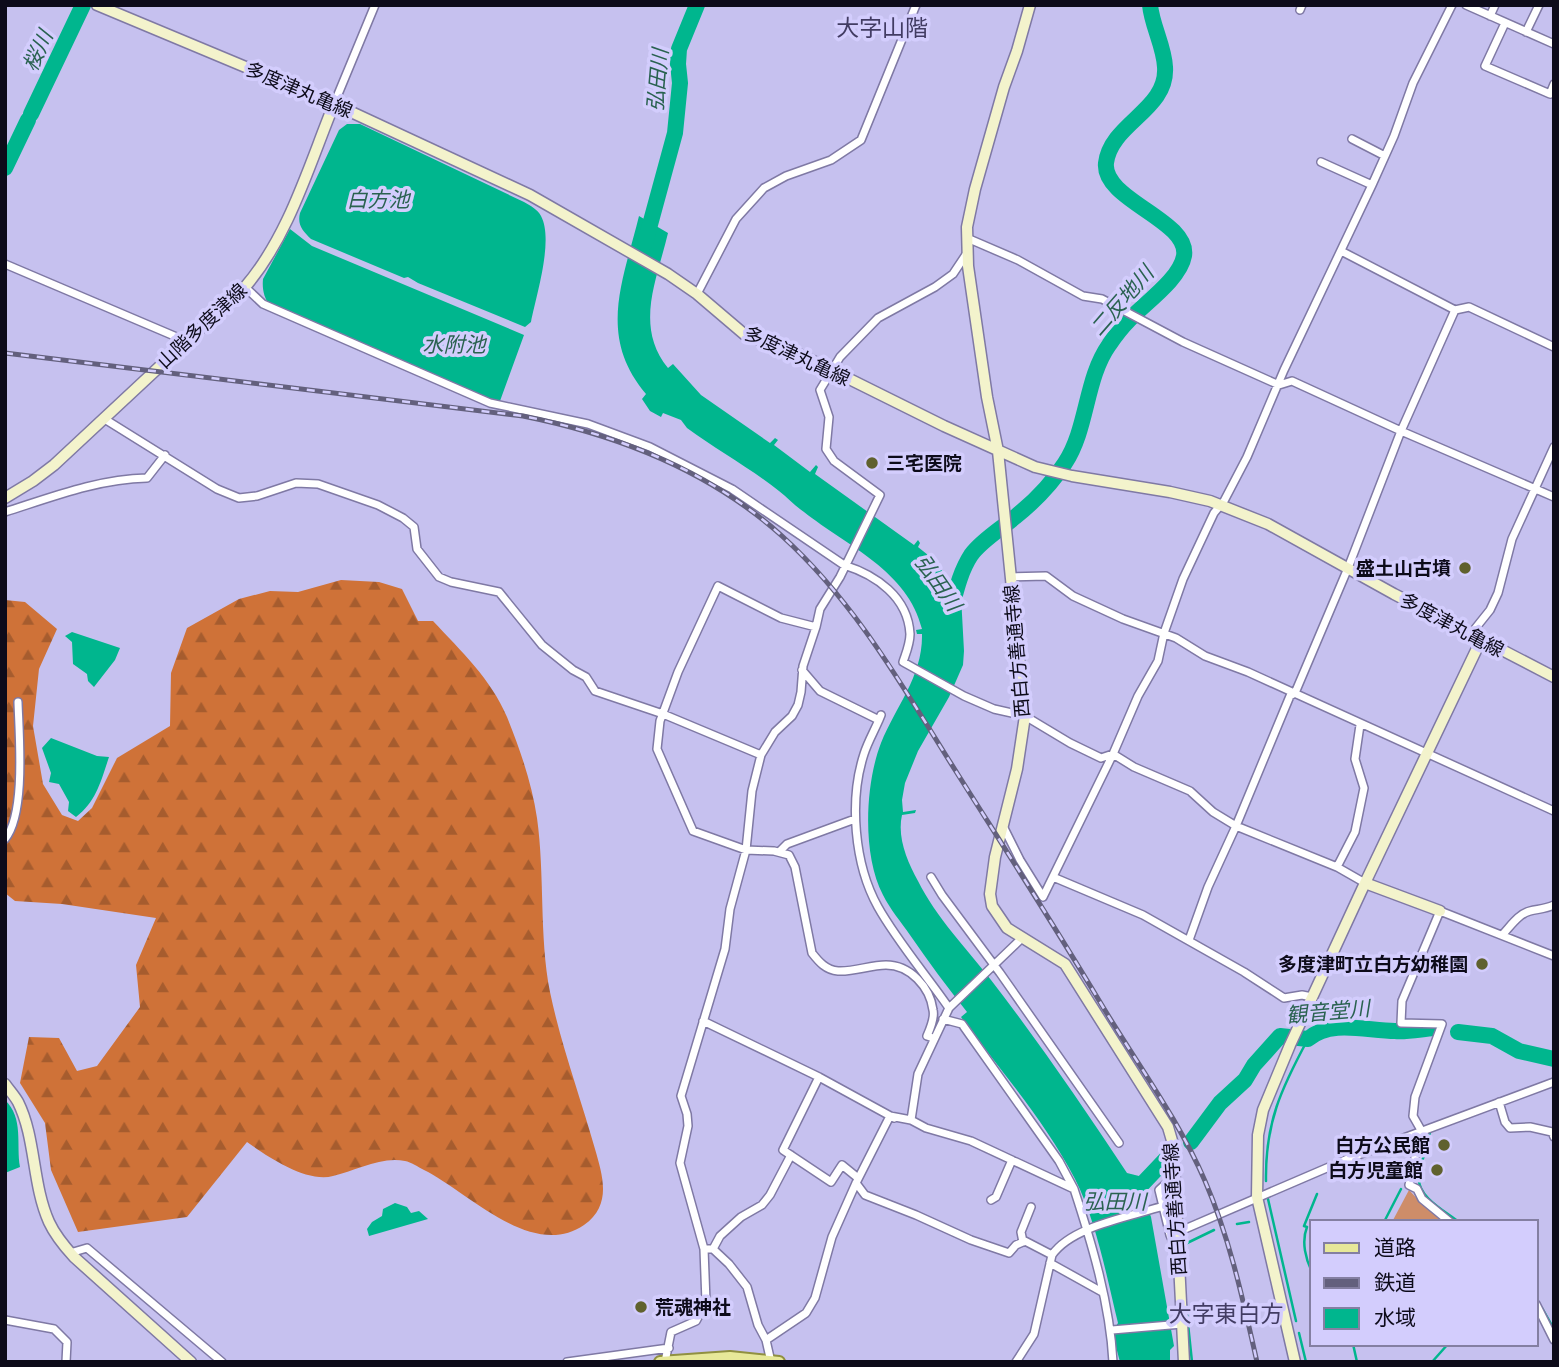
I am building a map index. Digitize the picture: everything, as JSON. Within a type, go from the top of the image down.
[{"type":"main road","name":"多度津丸亀線","points":[[97,5],[334,104],[530,195],[668,274],[697,294],[744,334],[801,355],[831,372],[1035,467],[1072,477],[1170,492],[1220,505],[1268,524],[1470,635],[1554,677]]},
{"type":"main road","name":"西白方善通寺線","points":[[1030,5],[975,188],[967,238],[987,397],[998,450],[1025,716],[1017,769],[992,879],[992,906],[1007,928],[1065,964],[1168,1127],[1172,1144],[1178,1232],[1180,1324],[1186,1361]]},
{"type":"main road","name":"山階多度津線","points":[[5,498],[44,473],[258,272],[282,231],[334,104]]},
{"type":"main road","points":[[1296,1362],[1257,1197],[1256,1154],[1263,1110],[1312,997],[1480,640]]},
{"type":"main road","points":[[1366,883],[1440,911]]},
{"type":"main road","points":[[5,1084],[18,1102],[41,1201],[49,1223],[70,1253],[191,1362]]},
{"type":"main road","points":[[663,1362],[730,1357],[774,1361]]},
{"type":"street","points":[[334,104],[375,5]]},
{"type":"street","points":[[697,294],[736,219],[764,188],[786,176],[831,160],[861,140],[916,5]]},
{"type":"street","points":[[1003,826],[1043,897],[1113,754],[1138,696],[1158,661],[1164,634],[1183,579],[1214,513],[1247,457],[1284,370],[1373,185],[1413,83],[1452,5]]},
{"type":"street","points":[[1465,5],[1554,44]]},
{"type":"street","points":[[1490,16],[1496,5]]},
{"type":"street","points":[[1526,32],[1539,5]]},
{"type":"street","points":[[1505,23],[1485,66],[1550,94],[1554,84]]},
{"type":"street","points":[[1352,139],[1385,156]]},
{"type":"street","points":[[1321,162],[1373,185]]},
{"type":"street","points":[[967,238],[1018,260],[1083,296],[1102,299],[1183,342],[1279,385],[1292,381],[1554,497]]},
{"type":"street","points":[[1341,251],[1455,310],[1469,307],[1554,347]]},
{"type":"street","points":[[663,1362],[669,1348],[671,1332],[696,1321],[706,1302],[708,1249],[680,1163],[688,1126],[681,1096],[725,949],[730,909],[746,850],[752,791],[761,755],[775,732],[792,716],[798,705],[802,692],[802,670],[820,609],[880,495],[834,461],[826,449],[829,417],[820,390],[840,357],[878,318],[935,287],[953,274],[967,252]]},
{"type":"street","points":[[5,264],[186,341]]},
{"type":"street","points":[[245,286],[263,304],[490,403],[588,424],[650,447],[732,489],[844,565],[864,571],[878,580],[902,609],[910,633],[903,662],[964,696],[994,709],[1025,716],[1101,758],[1113,754]]},
{"type":"street","points":[[1189,940],[1208,887],[1290,696],[1295,693],[1348,568],[1401,431],[1455,310]]},
{"type":"street","points":[[103,418],[217,489],[239,498],[257,496],[296,483],[318,484],[403,517],[414,527],[417,550],[439,578],[499,592],[542,645],[586,677],[595,691],[663,714],[761,755]]},
{"type":"street","points":[[1470,635],[1490,610],[1498,593],[1512,539],[1554,447]]},
{"type":"street","points":[[5,512],[74,490],[122,479],[147,478],[165,455]]},
{"type":"street","points":[[1011,577],[1046,576],[1073,596],[1123,619],[1175,638],[1205,656],[1295,693],[1360,725],[1554,811]]},
{"type":"street","points":[[816,627],[781,618],[718,586],[678,672],[663,714],[657,750],[693,831],[746,850],[789,855],[795,867],[812,953],[819,962],[828,969],[839,971],[887,965],[916,975],[928,994],[934,1011],[927,1036],[933,1038]]},
{"type":"street","points":[[802,670],[820,691],[880,718],[864,753],[858,779],[855,819],[859,850],[877,906],[950,1008]]},
{"type":"street","points":[[5,839],[15,822],[17,808],[18,702]]},
{"type":"street","points":[[1337,867],[1355,832],[1364,788],[1355,759],[1360,725]]},
{"type":"street","points":[[1113,754],[1134,767],[1190,791],[1213,812],[1236,826],[1337,867],[1366,883]]},
{"type":"street","points":[[779,852],[796,840],[855,819]]},
{"type":"street","points":[[932,877],[992,968],[1119,1143]]},
{"type":"street","points":[[1052,877],[1143,915],[1284,998],[1302,995],[1312,997]]},
{"type":"street","points":[[1502,935],[1529,911],[1540,911],[1554,905]]},
{"type":"street","points":[[1448,1220],[1409,1185],[1420,1130],[1413,1116],[1415,1097],[1442,1024],[1401,1023],[1402,1001],[1440,911],[1554,956]]},
{"type":"street","points":[[911,1120],[918,1074],[943,1019],[950,1008],[1021,939]]},
{"type":"street","points":[[943,1019],[962,1024],[1059,1161],[1074,1189],[1115,1330],[1113,1362]]},
{"type":"street","points":[[703,1021],[819,1077],[894,1119]]},
{"type":"street","points":[[819,1077],[783,1150],[831,1182],[842,1165],[857,1180],[865,1195],[916,1214],[971,1240],[1009,1253],[1016,1245],[1025,1241],[1102,1292]]},
{"type":"street","points":[[1178,1232],[1420,1130],[1554,1082]]},
{"type":"street","points":[[1499,1102],[1505,1122],[1510,1128],[1530,1127],[1552,1132],[1554,1137]]},
{"type":"street","points":[[766,1340],[806,1313],[816,1298],[832,1237],[890,1116],[894,1119],[911,1120],[926,1128],[971,1141],[1074,1189]]},
{"type":"street","points":[[708,1249],[741,1217],[762,1205],[791,1156]]},
{"type":"street","points":[[991,1200],[996,1197],[1012,1160]]},
{"type":"street","points":[[1174,1176],[1159,1190],[1177,1253]]},
{"type":"street","points":[[1016,1362],[1034,1335],[1051,1259],[1060,1244],[1087,1230],[1163,1206]]},
{"type":"street","points":[[1023,1242],[1021,1231],[1031,1207]]},
{"type":"street","points":[[70,1253],[86,1248],[222,1362]]},
{"type":"street","points":[[708,1249],[729,1264],[747,1287],[758,1325],[774,1361]]},
{"type":"street","points":[[1538,1308],[1554,1340]]},
{"type":"street","points":[[5,1321],[54,1329],[67,1342],[66,1362]]},
{"type":"street","points":[[1115,1330],[1180,1324]]},
{"type":"street","points":[[567,1362],[669,1348]]},
{"type":"green space","points":[[341,580],[379,582],[402,589],[418,621],[433,621],[454,643],[493,690],[507,717],[535,805],[544,949],[550,992],[601,1170],[603,1190],[599,1209],[584,1225],[564,1234],[543,1235],[501,1219],[441,1180],[407,1162],[377,1162],[333,1176],[312,1176],[288,1167],[247,1142],[187,1217],[78,1232],[51,1170],[45,1123],[20,1083],[29,1037],[59,1038],[77,1071],[97,1066],[140,1007],[136,965],[156,918],[62,904],[15,901],[5,893],[5,600],[25,602],[57,629],[39,669],[33,726],[43,784],[62,815],[78,821],[92,808],[117,758],[170,726],[171,673],[187,628],[239,599],[270,591],[298,592]]},
{"type":"shaded area","points":[[1409,1190],[1442,1220],[1393,1220]]},
{"type":"water","name":"白方池","points":[[347,124],[360,124],[524,202],[538,212],[545,226],[546,239],[531,322],[525,327],[308,236],[300,224],[300,213],[339,130]]},
{"type":"water","name":"弘田川","points":[[639,216],[668,233],[654,285],[650,319],[652,336],[668,368],[673,364],[701,395],[770,443],[775,438],[778,440],[774,445],[810,472],[816,465],[818,467],[815,474],[914,545],[918,540],[918,547],[933,559],[961,596],[963,665],[949,697],[918,751],[905,783],[903,812],[916,810],[915,813],[902,815],[904,849],[918,881],[942,920],[1026,1027],[1127,1173],[1139,1176],[1151,1217],[1174,1346],[1170,1350],[1170,1362],[1120,1362],[1112,1332],[1118,1323],[1105,1268],[1089,1212],[1075,1179],[1036,1116],[961,1017],[967,1012],[892,910],[876,879],[868,819],[872,778],[881,743],[918,664],[922,634],[917,634],[916,630],[922,629],[915,609],[904,591],[874,562],[768,483],[687,428],[681,420],[663,413],[661,417],[650,411],[642,399],[646,394],[631,372],[622,351],[618,329],[621,286]]},
{"type":"water","name":"水附池","points":[[290,229],[312,246],[524,335],[500,401],[493,401],[270,306],[264,293],[263,279]]},
{"type":"water","points":[[72,632],[120,648],[115,660],[94,687],[88,681],[87,674],[73,664],[72,642],[65,636]]},
{"type":"water","points":[[51,738],[97,756],[109,757],[93,798],[76,817],[68,811],[69,802],[59,784],[49,782],[51,773],[42,748]]},
{"type":"water","points":[[5,1100],[17,1123],[20,1167],[5,1173]]},
{"type":"water","points":[[395,1203],[407,1207],[411,1213],[419,1211],[428,1219],[369,1236],[367,1229],[372,1222],[382,1216],[383,1209]]},
{"type":"waterway","name":"桜川","points":[[31,114],[83,5]]},
{"type":"waterway","name":"弘田川","points":[[645,243],[675,133],[680,83],[679,49],[697,5]]},
{"type":"waterway","name":"二反地川","points":[[951,610],[961,575],[971,555],[1036,499],[1065,463],[1078,435],[1101,358],[1124,326],[1169,282],[1184,256],[1182,243],[1174,231],[1117,188],[1108,176],[1106,163],[1110,149],[1118,137],[1149,106],[1164,82],[1164,59],[1150,5]]},
{"type":"waterway","name":"桜川","points":[[5,168],[28,120]]},
{"type":"waterway","name":"観音堂川","points":[[1191,1142],[1220,1103],[1245,1080],[1254,1065],[1280,1036],[1308,1039],[1327,1029],[1338,1028],[1400,1031],[1434,1028]]},
{"type":"waterway","name":"観音堂川","points":[[1458,1032],[1492,1036],[1519,1051],[1554,1059]]},
{"type":"waterway","points":[[1266,1181],[1268,1141],[1276,1107],[1308,1039]]},
{"type":"waterway","points":[[1430,1132],[1419,1177],[1422,1191],[1456,1220]]},
{"type":"waterway","name":"観音堂川","points":[[1128,1199],[1165,1160]]},
{"type":"waterway","points":[[1385,1220],[1401,1189]]},
{"type":"waterway","points":[[1310,1267],[1304,1239],[1307,1227],[1304,1226],[1317,1194]]},
{"type":"waterway","points":[[1268,1199],[1296,1321]]},
{"type":"waterway","points":[[1237,1224],[1249,1222]]},
{"type":"waterway","points":[[1183,1245],[1214,1230]]},
{"type":"waterway","points":[[1186,1305],[1192,1362]]},
{"type":"waterway","points":[[1542,1308],[1554,1329]]},
{"type":"waterway","points":[[1299,1333],[1306,1362]]},
{"type":"waterway","points":[[1353,1346],[1357,1362]]},
{"type":"waterway","points":[[1432,1362],[1446,1346]]},
{"type":"railway","points":[[5,353],[523,416],[593,433],[661,458],[724,492],[754,513],[809,562],[856,618],[877,648],[1169,1112],[1205,1181],[1222,1225],[1257,1362]]},
{"type":"place","name":"三宅医院","points":[[872,463]]},
{"type":"place","name":"盛土山古墳","points":[[1465,568]]},
{"type":"place","name":"多度津町立白方幼稚園","points":[[1482,964]]},
{"type":"place","name":"白方公民館","points":[[1444,1145]]},
{"type":"place","name":"白方児童館","points":[[1437,1170]]},
{"type":"place","name":"荒魂神社","points":[[641,1307]]},
{"type":"district","name":"大字山階","points":[[882,28]]},
{"type":"district","name":"大字東白方","points":[[1226,1314]]}]
